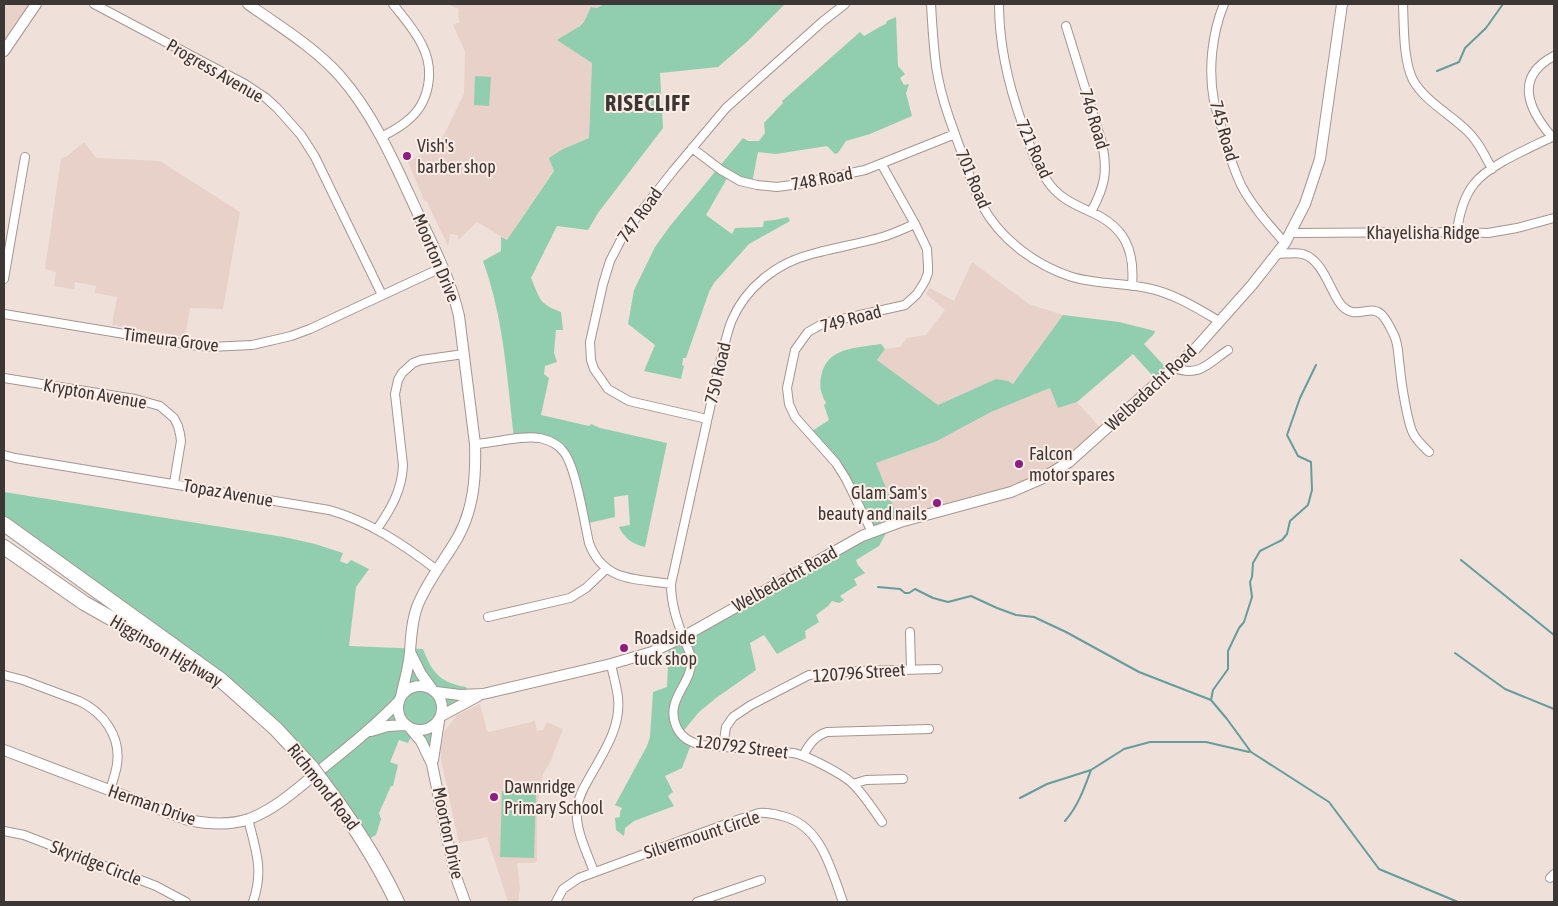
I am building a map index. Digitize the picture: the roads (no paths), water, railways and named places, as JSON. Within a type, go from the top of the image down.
[{"type":"highway","name":"Higginson Highway","points":[[4,523],[190,657],[221,680],[228,688]]},
{"type":"highway","name":"Higginson Highway","points":[[4,548],[78,599],[160,645],[228,688]]},
{"type":"highway","name":"Richmond Road","points":[[228,688],[276,730],[316,774],[358,831],[397,902]]},
{"type":"street","points":[[4,51],[36,4]]},
{"type":"street","name":"Progress Avenue","points":[[94,4],[245,84],[266,98],[289,120],[315,157],[382,295]]},
{"type":"street","name":"Moorton Drive","points":[[249,4],[311,50],[339,75],[368,114],[443,266],[455,298],[475,444],[475,478],[470,509],[459,536],[426,588],[417,608],[411,630],[410,652],[400,699]]},
{"type":"street","points":[[380,137],[406,122],[418,109],[426,94],[430,76],[422,43],[393,4]]},
{"type":"street","name":"747 Road","points":[[707,419],[639,404],[621,398],[608,389],[598,375],[591,360],[590,342],[610,261],[618,243],[638,215],[715,120],[736,98],[845,4]]},
{"type":"street","name":"701 Road","points":[[931,4],[934,50],[949,118],[971,181],[983,207],[999,230],[1014,245],[1031,257],[1064,274],[1085,280],[1147,288],[1168,294],[1219,322]]},
{"type":"street","name":"721 Road","points":[[999,4],[1001,42],[1008,79],[1038,167],[1046,180],[1062,197],[1076,206],[1110,222],[1118,230],[1130,251],[1132,259],[1132,286]]},
{"type":"street","name":"745 Road","points":[[1224,4],[1217,26],[1212,53],[1214,101],[1228,150],[1242,185],[1252,204],[1285,243]]},
{"type":"street","name":"Welbedacht Road","points":[[434,691],[460,695],[483,694],[611,664],[652,652],[683,637],[849,543],[872,532],[900,522],[1011,492],[1049,475],[1080,453],[1196,348],[1252,284],[1291,233],[1305,204],[1320,160],[1342,4]]},
{"type":"street","points":[[1403,4],[1408,66],[1414,81],[1425,94],[1471,134],[1482,149],[1492,169]]},
{"type":"street","name":"746 Road","points":[[1066,26],[1105,157],[1105,178],[1091,212]]},
{"type":"street","points":[[1457,232],[1461,209],[1473,185],[1492,169],[1553,136],[1541,124],[1532,109],[1529,92],[1531,79],[1535,71],[1540,65],[1554,56]]},
{"type":"street","name":"748 Road","points":[[692,148],[731,176],[748,183],[769,187],[799,184],[854,173],[882,164],[955,134]]},
{"type":"street","points":[[4,279],[25,157]]},
{"type":"street","name":"749 Road","points":[[872,532],[851,488],[836,463],[795,417],[787,388],[795,350],[808,332],[824,323],[905,305],[917,294],[925,281],[928,273],[927,248],[882,164]]},
{"type":"street","name":"Khayelisha Ridge","points":[[1291,233],[1499,232],[1554,218]]},
{"type":"street","name":"750 Road","points":[[683,637],[672,602],[672,584],[707,419],[723,349],[732,320],[741,304],[762,280],[780,266],[798,258],[882,238],[915,224]]},
{"type":"street","points":[[1276,254],[1299,253],[1305,254],[1312,259],[1347,311],[1351,313],[1373,311],[1382,314],[1397,344],[1402,385],[1413,434],[1429,452]]},
{"type":"street","name":"Timeura Grove","points":[[4,314],[191,345],[210,347],[245,346],[274,341],[310,329],[443,266]]},
{"type":"street","points":[[1174,368],[1184,372],[1194,372],[1203,368],[1228,350]]},
{"type":"street","points":[[377,529],[395,500],[402,476],[403,465],[395,394],[398,380],[407,367],[416,361],[464,354]]},
{"type":"street","name":"Krypton Avenue","points":[[4,378],[135,399],[160,406],[174,418],[180,434],[174,484]]},
{"type":"street","points":[[475,444],[538,438],[547,440],[563,450],[571,466],[593,554],[606,569],[622,576],[672,584]]},
{"type":"street","name":"Topaz Avenue","points":[[4,455],[329,510],[344,514],[377,529],[438,570]]},
{"type":"street","points":[[488,618],[570,598],[586,588],[606,569]]},
{"type":"street","points":[[910,632],[912,669]]},
{"type":"street","name":"120792 Street","points":[[683,637],[690,654],[691,665],[674,707],[676,726],[683,736],[691,742],[702,745],[793,753],[803,756],[853,784],[882,822]]},
{"type":"street","points":[[410,652],[422,674],[434,691],[442,703],[440,718],[434,726],[426,730],[418,730],[408,726],[399,714],[400,699],[407,690],[415,686],[424,686],[434,691]]},
{"type":"street","points":[[594,872],[579,831],[576,815],[577,806],[584,788],[610,740],[617,721],[618,695],[611,664]]},
{"type":"street","name":"120796 Street","points":[[723,747],[726,727],[732,716],[804,677],[823,673],[938,669]]},
{"type":"street","points":[[4,675],[87,704],[99,714],[112,732],[118,750],[117,763],[110,791]]},
{"type":"street","name":"Welbedacht Road","points":[[440,718],[483,694]]},
{"type":"street","name":"Herman Drive","points":[[4,750],[162,811],[201,822],[225,823],[248,819],[274,807],[384,718],[400,699]]},
{"type":"street","name":"Moorton Drive","points":[[432,764],[440,718]]},
{"type":"street","name":"Herman Drive","points":[[367,732],[388,726],[408,726]]},
{"type":"street","name":"Moorton Drive","points":[[408,726],[421,741],[432,764],[456,878],[464,902]]},
{"type":"street","points":[[803,756],[815,738],[827,732],[929,729]]},
{"type":"street","points":[[853,784],[866,780],[903,779]]},
{"type":"street","name":"Silvermount Circle","points":[[556,902],[563,889],[578,878],[759,813],[772,813],[794,820],[804,825],[812,833],[824,852],[843,902]]},
{"type":"street","points":[[248,819],[258,856],[259,868],[258,884],[253,902]]},
{"type":"street","name":"Skyridge Circle","points":[[4,831],[17,833],[148,883],[168,891],[186,902]]},
{"type":"street","points":[[697,902],[761,880]]},
{"type":"waterway","points":[[1437,71],[1459,62],[1465,48],[1486,28],[1503,4]]},
{"type":"waterway","points":[[1316,365],[1300,398],[1287,435],[1298,456],[1311,462],[1312,490],[1308,505],[1290,521],[1287,534],[1282,540],[1260,551],[1253,563],[1250,582],[1252,597],[1244,622],[1228,651],[1228,669],[1213,690],[1211,700],[1251,752],[1329,802],[1379,869],[1458,902]]},
{"type":"waterway","points":[[1461,560],[1554,635]]},
{"type":"waterway","points":[[878,587],[900,589],[905,593],[915,589],[933,598],[948,602],[971,596],[1016,615],[1034,617],[1066,632],[1139,672],[1211,700]]},
{"type":"waterway","points":[[1455,653],[1505,689],[1554,709]]},
{"type":"waterway","points":[[1020,798],[1047,784],[1091,770],[1124,749],[1150,742],[1206,742],[1249,752]]},
{"type":"waterway","points":[[1065,821],[1077,803],[1091,770]]},
{"type":"place","name":"Vish's barber shop","points":[[407,156]]},
{"type":"place","name":"Falcon motor spares","points":[[1019,464]]},
{"type":"place","name":"Glam Sam's beauty and nails","points":[[937,503]]},
{"type":"place","name":"Roadside tuck shop","points":[[624,648]]},
{"type":"place","name":"Dawnridge Primary School","points":[[494,797]]},
{"type":"district","name":"RISECLIFF","points":[[648,103]]}]
